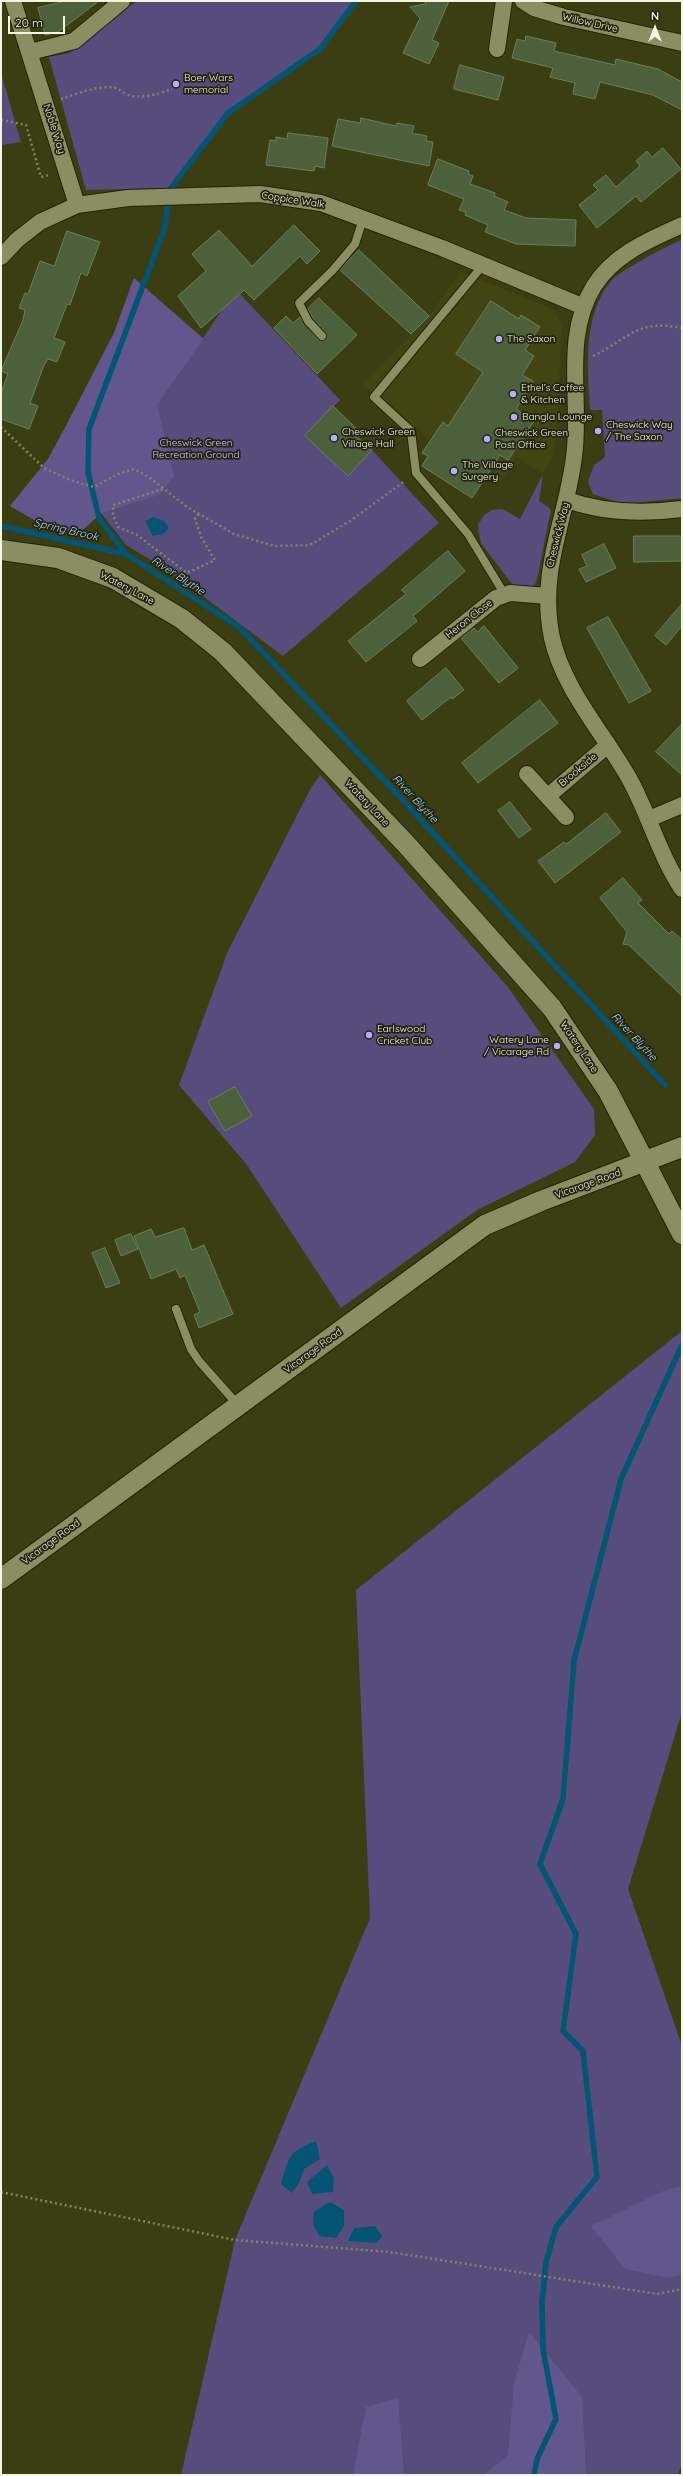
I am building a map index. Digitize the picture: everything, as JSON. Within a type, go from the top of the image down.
[{"type":"street","name":"Noble Way","points":[[13,1],[68,172],[77,205]]},
{"type":"street","points":[[30,52],[74,41],[122,1]]},
{"type":"street","points":[[497,49],[504,1]]},
{"type":"street","name":"Willow Drive","points":[[523,1],[534,8],[564,17],[682,43]]},
{"type":"street","name":"Coppice Walk","points":[[1,257],[17,240],[40,222],[77,205],[128,198],[260,194],[321,203],[483,265],[584,306]]},
{"type":"street","name":"Cheswick Way","points":[[682,224],[640,244],[619,259],[605,271],[594,287],[584,306],[575,346],[576,435],[567,500],[549,569],[548,596],[549,620],[557,655],[566,677],[630,780],[682,889]]},
{"type":"street","points":[[567,500],[585,506],[615,511],[682,508]]},
{"type":"street","name":"Watery Lane","points":[[1,550],[58,558],[113,578],[182,619],[223,652],[406,844],[552,1008],[608,1091],[682,1234]]},
{"type":"street","name":"Heron Close","points":[[420,659],[464,622],[496,598],[510,593],[548,596]]},
{"type":"street","name":"Brookside","points":[[548,796],[608,745]]},
{"type":"street","points":[[527,774],[566,817]]},
{"type":"street","points":[[649,819],[682,805]]},
{"type":"street","name":"Vicarage Road","points":[[1,1579],[485,1225],[541,1201],[682,1147]]},
{"type":"lane","points":[[322,336],[308,321],[299,303],[333,270],[356,244],[363,219]]},
{"type":"lane","points":[[483,265],[374,397],[411,431],[416,473],[468,534],[505,595]]},
{"type":"lane","points":[[176,1309],[191,1349],[199,1361],[239,1405]]},
{"type":"path","points":[[46,104],[109,87],[120,88],[125,94],[133,96],[159,94],[172,89]]},
{"type":"path","points":[[1,120],[26,125],[41,177],[68,172]]},
{"type":"path","points":[[575,366],[600,353],[640,328],[653,325],[682,328]]},
{"type":"path","points":[[1,427],[44,468],[70,480],[94,487],[120,473],[134,469],[164,489],[187,507],[234,534],[274,546],[310,545],[350,521],[416,473]]},
{"type":"path","points":[[164,489],[113,505],[113,515],[118,527],[137,535],[187,573],[215,560],[201,538],[195,518],[198,514]]},
{"type":"path","points":[[1,2192],[234,2240],[390,2252],[657,2294],[682,2289]]},
{"type":"shaded area","points":[[460,272],[553,309],[562,324],[555,454],[543,474],[516,457],[501,482],[424,435],[363,384],[429,316]]},
{"type":"shaded area","points":[[134,278],[203,339],[157,405],[174,476],[159,495],[102,513],[79,533],[41,524],[10,506],[48,459],[114,333]]},
{"type":"shaded area","points":[[682,2186],[682,2274],[669,2278],[625,2269],[591,2226],[663,2191]]},
{"type":"shaded area","points":[[529,2332],[582,2397],[586,2475],[484,2475],[508,2455],[514,2384]]},
{"type":"shaded area","points":[[398,2398],[404,2475],[353,2475],[366,2407]]},
{"type":"green space","points":[[137,1],[357,1],[320,49],[227,113],[171,188],[86,190],[49,57],[69,53]]},
{"type":"green space","points":[[1,73],[21,142],[1,145]]},
{"type":"green space","points":[[682,240],[682,498],[622,504],[593,494],[588,482],[594,465],[605,457],[602,410],[590,410],[588,360],[591,326],[595,310],[611,281],[633,265]]},
{"type":"green space","name":"Cheswick Green Recreation Ground","points":[[134,278],[203,338],[224,307],[240,294],[340,400],[305,436],[348,475],[372,450],[439,523],[283,656],[169,571],[126,545],[101,513],[68,422],[114,333]]},
{"type":"green space","points":[[543,474],[539,501],[551,509],[535,585],[523,588],[512,584],[481,543],[478,525],[484,515],[492,510],[502,509],[520,519]]},
{"type":"green space","name":"Earlswood Cricket Club","points":[[320,775],[507,986],[594,1109],[595,1135],[575,1162],[477,1210],[341,1308],[247,1165],[179,1085],[228,951],[311,788]]},
{"type":"green space","points":[[682,1331],[682,1712],[628,1889],[682,2046],[682,2463],[678,2475],[181,2475],[235,2240],[370,1918],[356,1590]]},
{"type":"water","points":[[153,517],[164,521],[169,528],[163,534],[153,536],[145,521]]},
{"type":"water","points":[[316,2141],[320,2159],[304,2169],[300,2181],[292,2193],[281,2184],[288,2161],[295,2152]]},
{"type":"water","points":[[327,2165],[334,2178],[333,2192],[312,2194],[307,2182]]},
{"type":"water","points":[[330,2202],[344,2210],[344,2226],[336,2238],[319,2236],[313,2224],[314,2212]]},
{"type":"water","points":[[375,2226],[382,2236],[376,2243],[348,2241],[354,2228]]},
{"type":"building","points":[[66,1],[99,1],[58,32],[45,35],[38,8]]},
{"type":"building","points":[[426,1],[449,1],[432,40],[439,43],[429,64],[403,53],[420,18],[410,7],[425,4]]},
{"type":"building","points":[[526,36],[556,43],[554,51],[615,65],[616,59],[658,69],[682,82],[682,110],[653,95],[600,82],[595,99],[573,94],[575,83],[550,77],[553,68],[512,58],[517,39],[525,41]]},
{"type":"building","points":[[460,65],[504,77],[498,100],[454,89]]},
{"type":"building","points":[[361,118],[396,126],[397,123],[414,126],[412,133],[427,136],[426,141],[433,142],[429,166],[332,146],[338,119],[360,123]]},
{"type":"building","points":[[288,133],[328,138],[324,168],[315,166],[314,171],[266,165],[270,140],[276,141],[276,137],[287,139]]},
{"type":"building","points":[[663,148],[681,169],[641,202],[636,196],[597,228],[579,205],[598,190],[593,185],[606,175],[616,187],[640,166],[636,161],[647,151],[652,157]]},
{"type":"building","points":[[438,159],[469,171],[468,174],[473,176],[470,184],[495,193],[494,196],[508,202],[504,210],[526,218],[576,220],[575,246],[516,244],[485,232],[488,225],[465,215],[466,212],[459,210],[464,199],[428,185]]},
{"type":"building","points":[[294,225],[320,251],[307,264],[300,256],[254,300],[244,290],[201,328],[178,296],[206,271],[192,254],[219,230],[252,266]]},
{"type":"building","points":[[67,231],[100,242],[87,276],[81,273],[70,305],[67,304],[54,338],[65,342],[57,362],[48,359],[44,365],[30,403],[38,406],[29,429],[1,419],[1,393],[8,374],[1,371],[23,320],[25,310],[19,308],[25,293],[28,294],[40,261],[54,266]]},
{"type":"building","points":[[359,250],[429,316],[411,334],[340,270]]},
{"type":"building","points":[[319,298],[357,335],[317,374],[274,328],[286,316],[293,323],[300,317],[318,340],[325,340],[326,333],[313,318],[308,309]]},
{"type":"building","points":[[491,301],[519,319],[521,315],[540,327],[525,350],[534,356],[522,375],[533,381],[516,409],[534,421],[508,460],[500,455],[472,498],[422,466],[428,456],[422,453],[443,422],[448,426],[483,372],[456,354]]},
{"type":"building","name":"Cheswick Green Village Hall","points":[[333,406],[358,430],[354,434],[372,450],[348,476],[305,436]]},
{"type":"building","points":[[634,536],[682,536],[682,561],[634,562]]},
{"type":"building","points":[[604,544],[616,568],[586,582],[579,569],[587,566],[582,555]]},
{"type":"building","points":[[448,551],[465,571],[413,616],[417,621],[366,662],[348,641],[406,594],[402,590]]},
{"type":"building","points":[[682,604],[682,626],[666,645],[655,636]]},
{"type":"building","points":[[608,617],[651,691],[629,703],[587,628]]},
{"type":"building","points":[[484,626],[518,668],[499,683],[461,638],[474,628],[477,632]]},
{"type":"building","points":[[446,668],[464,690],[452,699],[451,697],[422,720],[407,701]]},
{"type":"building","points":[[540,700],[558,723],[478,783],[462,763]]},
{"type":"building","points":[[682,724],[682,775],[656,752]]},
{"type":"building","points":[[510,802],[531,829],[519,838],[498,811]]},
{"type":"building","points":[[606,813],[621,832],[555,883],[538,861],[564,842],[566,844]]},
{"type":"building","points":[[623,878],[642,900],[638,903],[669,934],[672,931],[682,940],[682,996],[629,945],[623,944],[627,932],[600,898]]},
{"type":"building","points":[[235,1087],[252,1116],[225,1131],[208,1102]]},
{"type":"building","points":[[184,1228],[192,1250],[204,1245],[233,1314],[199,1328],[194,1315],[200,1312],[185,1275],[180,1278],[176,1269],[151,1279],[134,1236],[151,1229],[155,1237]]},
{"type":"building","points":[[131,1234],[138,1249],[121,1256],[115,1240]]},
{"type":"building","points":[[105,1248],[120,1283],[106,1288],[92,1253]]},
{"type":"waterway","name":"River Blythe","points":[[356,1],[320,49],[228,113],[171,188],[164,230],[89,429],[88,472],[99,518],[126,554],[239,627],[398,795],[665,1085]]},
{"type":"waterway","name":"Spring Brook","points":[[1,526],[126,554]]},
{"type":"waterway","points":[[534,2475],[537,2459],[556,2419],[543,2349],[542,2302],[546,2262],[556,2227],[597,2177],[583,2051],[563,2031],[576,1934],[540,1864],[563,1799],[574,1661],[621,1479],[682,1345]]},
{"type":"place","name":"Boer Wars memorial","points":[[176,84]]},
{"type":"place","name":"The Saxon","points":[[499,339]]},
{"type":"place","name":"Ethel’s Coffee & Kitchen","points":[[513,394]]},
{"type":"place","name":"Bangla Lounge","points":[[514,417]]},
{"type":"place","name":"Cheswick Way / The Saxon","points":[[598,431]]},
{"type":"place","name":"Cheswick Green Village Hall","points":[[334,438]]},
{"type":"place","name":"Cheswick Green Post Office","points":[[487,439]]},
{"type":"place","name":"The Village Surgery","points":[[454,471]]},
{"type":"place","name":"Earlswood Cricket Club","points":[[369,1035]]},
{"type":"place","name":"Watery Lane / Vicarage Rd","points":[[557,1046]]}]
